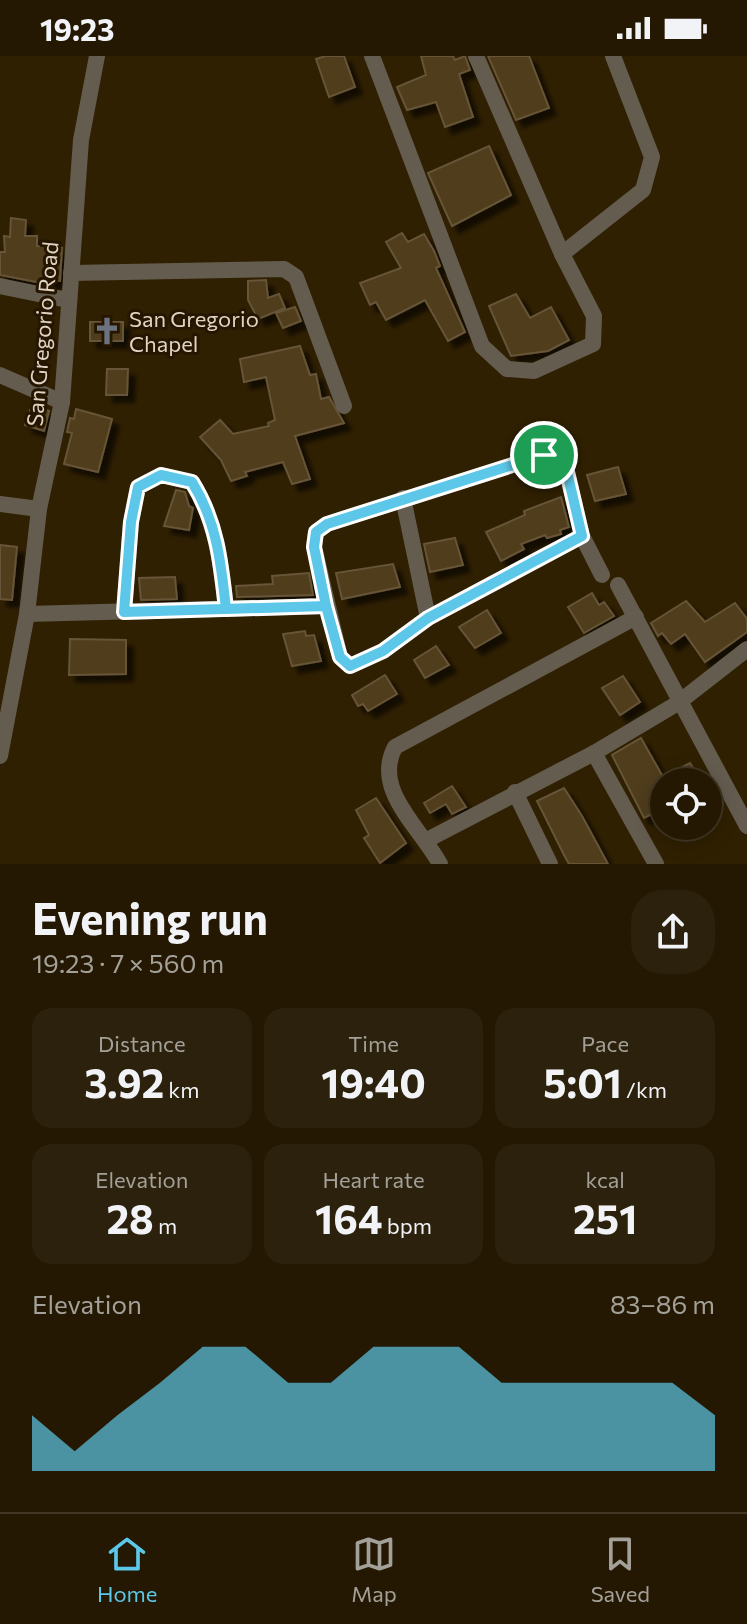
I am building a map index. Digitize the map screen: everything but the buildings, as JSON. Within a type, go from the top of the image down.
[{"type":"street","name":"San Gregorio Road","points":[[0,756],[27,614],[39,509],[62,402],[81,140],[97,56]]},
{"type":"street","points":[[372,56],[482,346],[507,369],[534,371],[593,344],[594,316],[562,254],[476,56]]},
{"type":"street","points":[[562,254],[643,190],[652,157],[613,56]]},
{"type":"street","points":[[71,273],[284,269],[296,277],[344,406]]},
{"type":"street","points":[[0,286],[68,300]]},
{"type":"street","points":[[0,375],[62,402]]},
{"type":"street","points":[[582,536],[428,618],[383,651],[350,666],[340,657],[314,547],[316,532],[327,524],[403,498],[544,455],[556,456],[567,472],[582,536],[602,575]]},
{"type":"street","points":[[124,612],[131,522],[138,487],[161,475],[192,482],[206,504],[219,542],[226,609]]},
{"type":"street","points":[[403,498],[428,618]]},
{"type":"street","points":[[0,504],[39,509]]},
{"type":"street","points":[[618,585],[678,703],[747,826]]},
{"type":"street","points":[[27,614],[326,606]]},
{"type":"street","points":[[440,864],[427,840],[401,809],[389,783],[388,760],[395,747],[636,617]]},
{"type":"street","points":[[427,840],[594,753],[678,703],[747,649]]},
{"type":"street","points":[[594,753],[656,864]]},
{"type":"street","points":[[515,792],[550,864]]},
{"type":"place","name":"San Gregorio Chapel","points":[[107,331]]},
{"type":"route","points":[[544,455],[327,524],[316,532],[314,547],[326,606],[124,612],[131,522],[138,487],[161,475],[192,482],[206,504],[219,542],[226,609],[326,606],[340,657],[350,666],[383,651],[428,618],[582,536],[567,472],[556,456],[544,455]]}]
